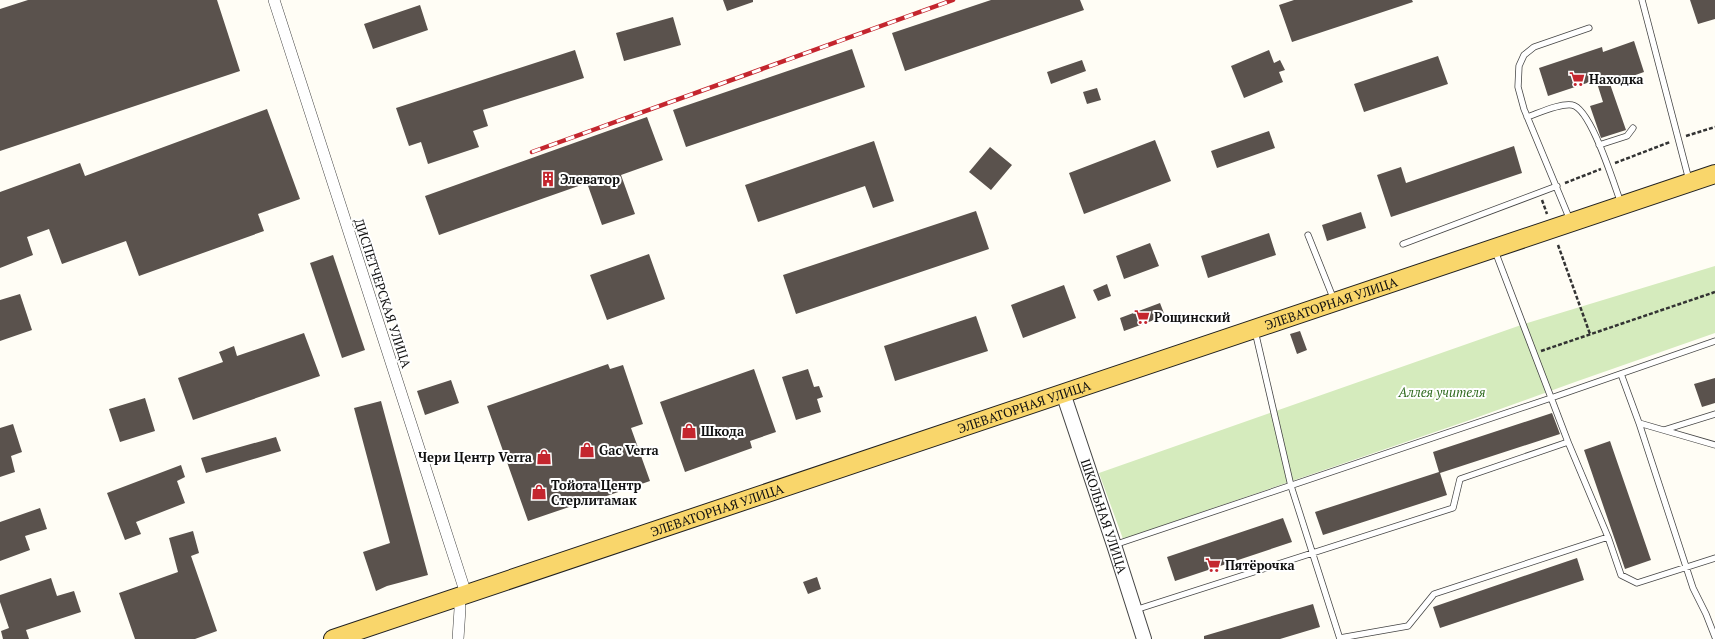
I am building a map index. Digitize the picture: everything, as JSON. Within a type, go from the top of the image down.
[{"type":"main road","name":"ЭЛЕВАТОРНАЯ УЛИЦА","points":[[333,639],[1715,174]]},
{"type":"street","name":"ДИСПЕТЧЕРСКАЯ УЛИЦА","points":[[274,0],[462,595],[458,639]]},
{"type":"street","name":"ШКОЛЬНАЯ УЛИЦА","points":[[1063,393],[1144,639]]},
{"type":"lane","points":[[1642,0],[1690,182]]},
{"type":"lane","points":[[1571,222],[1527,117],[1518,87],[1519,66],[1524,55],[1534,47],[1589,28]]},
{"type":"lane","points":[[1527,117],[1562,106],[1573,105],[1580,109],[1592,126],[1621,206]]},
{"type":"lane","points":[[1599,145],[1627,136],[1633,128]]},
{"type":"lane","points":[[1403,244],[1557,186]]},
{"type":"lane","points":[[1308,235],[1335,302]]},
{"type":"lane","points":[[1494,249],[1568,442],[1608,537],[1621,575],[1637,583],[1715,558]]},
{"type":"lane","points":[[1255,328],[1291,486],[1340,639],[1408,626],[1434,594],[1608,537]]},
{"type":"lane","points":[[1114,545],[1551,398],[1715,341]]},
{"type":"lane","points":[[1621,374],[1639,423],[1693,588],[1706,614],[1715,637]]},
{"type":"lane","points":[[1664,430],[1715,414]]},
{"type":"lane","points":[[1639,423],[1715,445]]},
{"type":"lane","points":[[1134,610],[1453,508],[1460,479],[1568,442]]},
{"type":"path","points":[[1557,186],[1703,130],[1715,127]]},
{"type":"path","points":[[1539,193],[1547,214]]},
{"type":"path","points":[[1558,245],[1590,334]]},
{"type":"path","points":[[1534,353],[1715,292]]},
{"type":"green space","name":"Аллея учителя","points":[[1715,266],[1715,333],[1467,421],[1123,539],[1099,473],[1524,324]]},
{"type":"building","points":[[28,0],[217,0],[240,71],[0,151],[0,9]]},
{"type":"building","points":[[723,0],[753,0],[753,2],[727,11]]},
{"type":"building","points":[[991,0],[1080,0],[1084,10],[905,71],[892,33]]},
{"type":"building","points":[[1294,0],[1412,0],[1413,2],[1292,42],[1279,5]]},
{"type":"building","points":[[1690,0],[1715,0],[1715,19],[1698,24]]},
{"type":"building","points":[[420,5],[428,30],[373,49],[364,24]]},
{"type":"building","points":[[673,17],[681,45],[624,61],[616,33]]},
{"type":"building","points":[[1634,41],[1644,72],[1610,84],[1626,130],[1601,138],[1590,106],[1603,102],[1596,80],[1548,96],[1539,68],[1602,47],[1603,52]]},
{"type":"building","points":[[852,49],[865,87],[686,147],[673,110]]},
{"type":"building","points":[[575,50],[584,78],[483,110],[488,126],[473,131],[479,147],[428,164],[421,142],[409,146],[396,108]]},
{"type":"building","points":[[1269,50],[1274,63],[1280,60],[1285,70],[1279,72],[1283,82],[1244,98],[1231,66]]},
{"type":"building","points":[[1438,56],[1448,84],[1364,112],[1354,84]]},
{"type":"building","points":[[1082,60],[1086,71],[1051,84],[1047,72]]},
{"type":"building","points":[[1097,88],[1101,100],[1087,104],[1083,92]]},
{"type":"building","points":[[267,109],[300,199],[258,214],[264,231],[139,276],[126,241],[62,264],[49,229],[27,237],[33,255],[0,268],[0,192],[80,163],[85,176]]},
{"type":"building","name":"Элеватор","points":[[647,117],[663,160],[621,175],[635,214],[602,225],[587,183],[439,235],[425,196]]},
{"type":"building","points":[[1269,131],[1275,148],[1217,168],[1211,151]]},
{"type":"building","points":[[1155,140],[1171,181],[1084,214],[1069,173]]},
{"type":"building","points":[[874,141],[894,201],[873,208],[865,186],[758,222],[745,185]]},
{"type":"building","points":[[1514,146],[1522,173],[1391,217],[1377,175],[1401,167],[1406,183]]},
{"type":"building","points":[[990,147],[1012,165],[991,190],[969,172]]},
{"type":"building","points":[[976,211],[989,249],[796,314],[783,275]]},
{"type":"building","points":[[1361,212],[1366,228],[1327,241],[1322,225]]},
{"type":"building","points":[[1269,233],[1276,255],[1208,278],[1201,256]]},
{"type":"building","points":[[1150,243],[1159,266],[1124,279],[1116,256]]},
{"type":"building","points":[[649,254],[665,299],[607,320],[590,275]]},
{"type":"building","points":[[333,255],[365,350],[342,358],[310,263]]},
{"type":"building","points":[[1107,284],[1111,296],[1098,301],[1093,290]]},
{"type":"building","points":[[1064,285],[1076,318],[1023,338],[1011,305]]},
{"type":"building","points":[[20,294],[32,330],[0,341],[0,300]]},
{"type":"building","points":[[1160,303],[1165,316],[1124,331],[1120,318]]},
{"type":"building","points":[[976,316],[988,351],[895,381],[884,346]]},
{"type":"building","points":[[1300,331],[1307,350],[1297,354],[1290,334]]},
{"type":"building","points":[[304,333],[320,376],[193,420],[178,378],[223,362],[219,352],[234,346],[237,356]]},
{"type":"building","points":[[608,364],[610,369],[623,365],[643,424],[631,428],[650,481],[572,508],[572,506],[528,521],[487,406]]},
{"type":"building","points":[[754,369],[776,432],[750,441],[752,448],[685,472],[660,402]]},
{"type":"building","points":[[808,369],[814,387],[819,386],[823,397],[817,399],[821,412],[796,420],[782,377]]},
{"type":"building","points":[[1715,378],[1715,403],[1702,407],[1694,384]]},
{"type":"building","points":[[451,380],[459,403],[425,415],[417,391]]},
{"type":"building","points":[[145,398],[155,431],[120,442],[109,409]]},
{"type":"building","points":[[381,401],[428,575],[387,586],[376,591],[363,552],[390,543],[354,408]]},
{"type":"building","points":[[1552,413],[1560,434],[1440,473],[1447,495],[1323,535],[1315,512],[1439,472],[1433,452]]},
{"type":"building","points":[[13,424],[22,452],[11,456],[15,472],[0,477],[0,428]]},
{"type":"building","points":[[276,437],[281,451],[206,473],[201,458]]},
{"type":"building","points":[[1610,441],[1651,560],[1625,569],[1584,450]]},
{"type":"building","points":[[181,465],[185,477],[177,481],[185,503],[136,522],[141,534],[125,540],[107,493]]},
{"type":"building","points":[[40,508],[47,529],[25,536],[30,550],[0,561],[0,522]]},
{"type":"building","points":[[1283,518],[1292,542],[1175,581],[1167,557]]},
{"type":"building","points":[[193,531],[199,553],[191,556],[217,631],[195,639],[135,639],[119,593],[178,572],[169,538]]},
{"type":"building","points":[[1577,558],[1584,580],[1440,628],[1433,607]]},
{"type":"building","points":[[817,577],[821,589],[808,594],[803,582]]},
{"type":"building","points":[[51,578],[57,596],[74,591],[81,612],[26,630],[29,639],[3,639],[1,631],[9,628],[0,602],[0,595]]},
{"type":"building","points":[[1313,604],[1320,627],[1280,639],[1204,639],[1204,636]]},
{"type":"railway","points":[[532,152],[953,0]]},
{"type":"place","name":"Находка","points":[[1577,79]]},
{"type":"place","name":"Элеватор","points":[[548,179]]},
{"type":"place","name":"Рощинский","points":[[1142,317]]},
{"type":"place","name":"Шкода","points":[[689,431]]},
{"type":"place","name":"Gac Verra","points":[[587,450]]},
{"type":"place","name":"Чери Центр Verra","points":[[544,457]]},
{"type":"place","name":"Тойота Центр Стерлитамак","points":[[539,492]]},
{"type":"place","name":"Пятёрочка","points":[[1213,565]]}]
